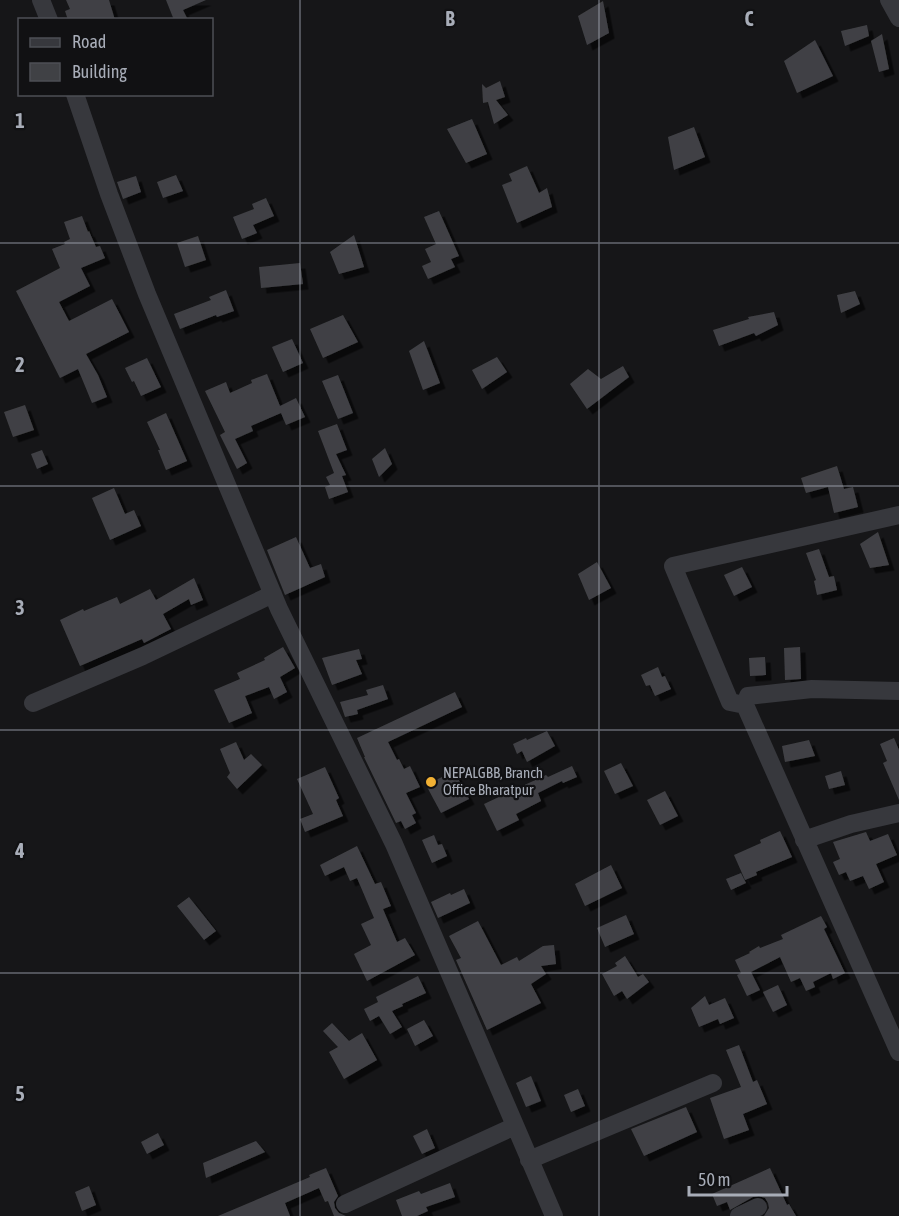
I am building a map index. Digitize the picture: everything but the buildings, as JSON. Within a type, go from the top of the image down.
[{"type":"street","points":[[41,0],[48,18]]},
{"type":"street","points":[[890,0],[899,18]]},
{"type":"street","points":[[76,96],[109,194],[147,294],[273,594],[394,844],[554,1216]]},
{"type":"street","points":[[745,705],[730,702],[672,566],[899,515]]},
{"type":"street","points":[[33,703],[143,656],[273,594]]},
{"type":"street","points":[[899,691],[813,689],[748,696],[745,705],[899,1052]]},
{"type":"street","points":[[804,840],[851,824],[899,813]]},
{"type":"street","points":[[529,1160],[713,1083]]},
{"type":"street","points":[[345,1204],[515,1126]]},
{"type":"street","points":[[739,1216],[758,1208]]},
{"type":"place","name":"NEPALGBB, Branch Office Bharatpur","points":[[431,782]]}]
